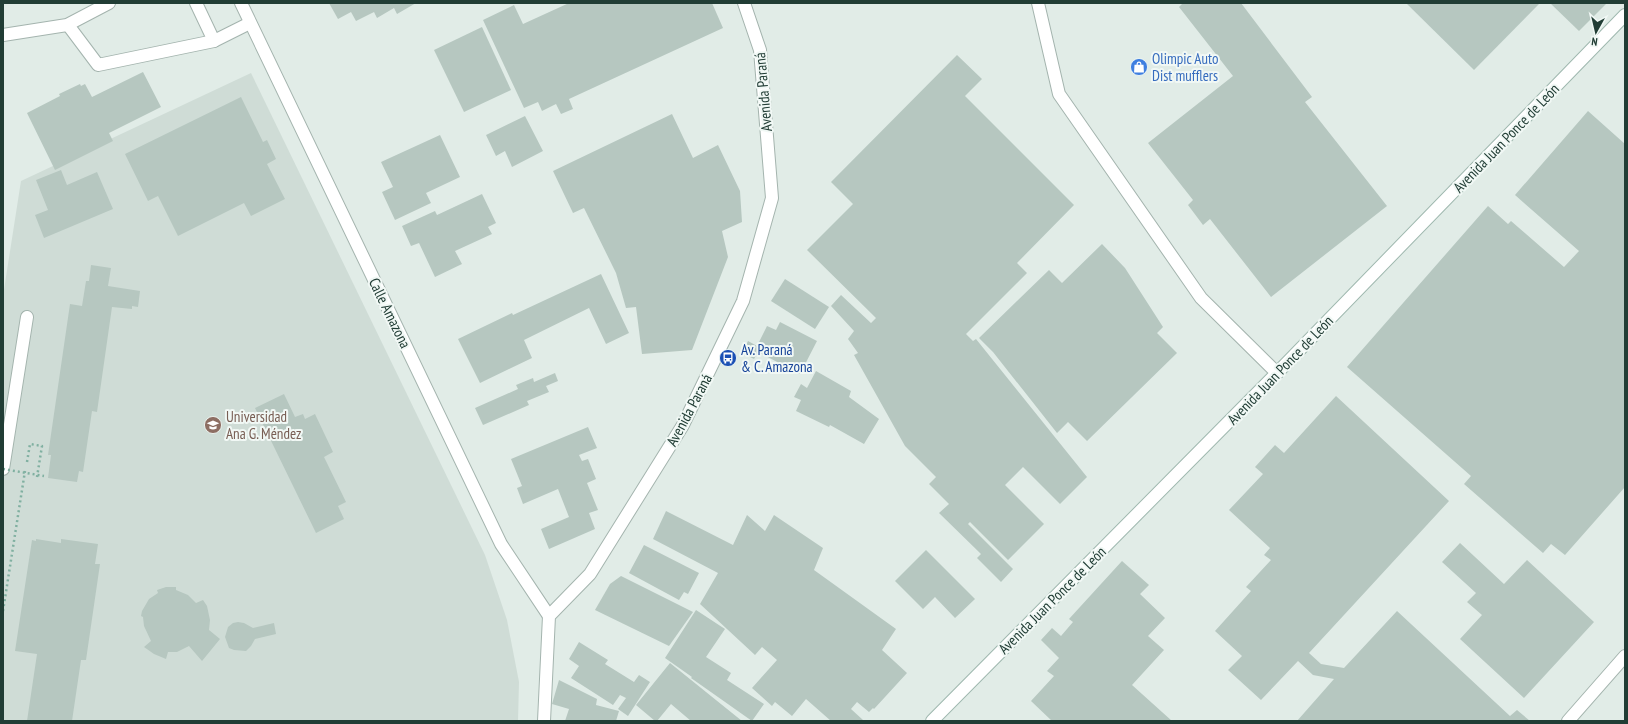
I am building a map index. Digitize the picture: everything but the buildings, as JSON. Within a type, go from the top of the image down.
[{"type":"street","points":[[3,35],[68,25],[109,3]]},
{"type":"street","points":[[196,3],[214,40]]},
{"type":"street","name":"Calle Amazona","points":[[241,3],[501,544],[549,616]]},
{"type":"street","name":"Avenida Paraná","points":[[549,616],[590,574],[679,432],[744,301],[772,198],[760,50],[744,3]]},
{"type":"street","points":[[1038,3],[1059,94],[1201,298],[1277,373]]},
{"type":"street","name":"Avenida Juan Ponce de León","points":[[932,721],[1277,373],[1625,15]]},
{"type":"street","points":[[68,25],[98,65],[214,40],[250,23]]},
{"type":"street","points":[[3,469],[27,317]]},
{"type":"street","points":[[544,721],[549,616]]},
{"type":"street","points":[[1568,721],[1625,656]]},
{"type":"path","points":[[3,611],[30,444],[42,446],[37,476]]},
{"type":"path","points":[[3,469],[44,476]]},
{"type":"shaded area","name":"Universidad Ana G. Méndez","points":[[251,73],[485,555],[507,620],[519,682],[518,721],[3,721],[3,296],[21,181]]},
{"type":"place","name":"Olimpic Auto Dist mufflers","points":[[1139,67]]},
{"type":"place","name":"Av. Paraná & C. Amazona","points":[[728,358]]},
{"type":"place","name":"Universidad Ana G. Méndez","points":[[213,425]]}]
